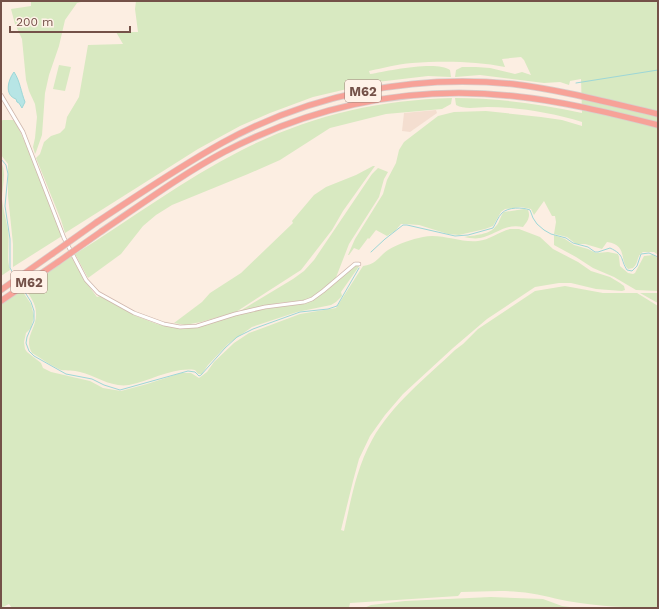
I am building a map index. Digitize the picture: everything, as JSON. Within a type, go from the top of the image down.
[{"type":"highway","name":"M62","points":[[1,290],[97,222],[179,168],[223,142],[269,120],[312,104],[362,91],[430,82],[472,82],[514,84],[560,92],[658,114]]},
{"type":"highway","name":"M62","points":[[1,301],[102,231],[224,152],[290,122],[313,115],[362,102],[398,96],[454,92],[513,96],[597,111],[658,125]]},
{"type":"street","points":[[1,95],[23,132],[64,238],[86,280],[98,293],[134,313],[169,326],[197,326],[235,314],[265,307],[304,302],[323,291],[355,264],[359,264]]},
{"type":"shaded area","points":[[436,110],[437,113],[410,132],[402,131],[404,113]]},
{"type":"green space","points":[[31,1],[85,1],[77,3],[65,20],[59,46],[49,75],[45,93],[42,135],[35,154],[33,147],[37,117],[35,104],[26,80],[22,39],[15,24],[11,9],[31,6]]},
{"type":"green space","points":[[136,1],[658,1],[658,255],[654,252],[643,252],[639,255],[635,266],[628,269],[625,265],[620,249],[614,244],[607,242],[602,249],[585,244],[576,244],[567,237],[554,234],[556,222],[555,216],[552,216],[544,201],[534,215],[531,209],[521,207],[505,209],[501,212],[493,226],[459,235],[448,234],[419,225],[405,224],[401,224],[395,231],[387,236],[376,230],[359,250],[354,248],[348,255],[355,239],[383,194],[387,180],[396,163],[399,150],[404,142],[438,116],[454,112],[486,111],[562,120],[582,126],[582,122],[535,111],[499,107],[467,108],[456,105],[455,98],[503,100],[535,104],[582,113],[581,79],[570,81],[569,85],[560,82],[544,83],[480,75],[455,77],[456,70],[462,67],[490,68],[515,74],[522,72],[531,75],[521,57],[502,59],[505,67],[458,62],[435,62],[390,66],[369,71],[370,74],[412,67],[434,66],[444,67],[450,70],[451,77],[428,76],[377,82],[313,97],[270,113],[240,126],[198,149],[65,233],[36,158],[40,154],[44,142],[51,136],[60,133],[65,128],[67,117],[79,97],[88,45],[123,44],[116,32],[138,32],[135,9]]},
{"type":"green space","points":[[59,65],[71,67],[65,91],[53,89]]},
{"type":"green space","points":[[452,98],[451,104],[442,109],[386,114],[330,128],[280,160],[172,205],[156,215],[143,226],[121,254],[88,278],[75,254],[220,161],[267,138],[318,119],[370,106],[424,99]]},
{"type":"green space","points":[[15,120],[44,186],[62,236],[13,267],[13,244],[8,196],[8,164],[1,155],[1,121]]},
{"type":"green space","points":[[1,162],[4,170],[2,199],[8,230],[8,260],[10,270],[1,276]]},
{"type":"green space","points":[[375,166],[343,211],[332,230],[301,270],[236,312],[185,325],[174,323],[202,302],[210,293],[241,273],[293,223],[292,221],[314,195],[326,187],[356,175]]},
{"type":"green space","points":[[378,168],[388,172],[384,179],[379,197],[349,244],[335,280],[315,296],[306,300],[279,303],[240,311],[304,271],[314,260],[372,174]]},
{"type":"green space","points":[[524,209],[528,210],[529,217],[523,227],[517,226],[506,228],[486,237],[464,237],[490,231],[497,224],[504,212]]},
{"type":"green space","points":[[510,229],[519,229],[540,237],[553,249],[578,262],[591,271],[610,277],[624,286],[625,290],[596,289],[571,283],[559,283],[535,287],[487,319],[403,394],[370,436],[359,459],[341,530],[344,531],[355,485],[366,451],[380,427],[410,392],[478,329],[535,291],[565,286],[603,293],[637,293],[658,306],[658,608],[601,605],[567,601],[537,594],[497,591],[461,592],[458,596],[350,603],[349,608],[12,608],[9,604],[1,608],[1,304],[21,289],[31,304],[34,316],[31,328],[26,333],[24,342],[27,352],[41,363],[43,368],[51,372],[90,381],[103,388],[121,391],[181,373],[191,373],[199,378],[207,372],[214,362],[234,343],[249,333],[300,314],[336,308],[363,266],[371,264],[388,250],[401,244],[414,239],[430,236],[464,241],[478,241]]},
{"type":"green space","points":[[554,235],[565,239],[574,245],[596,253],[608,252],[618,254],[620,266],[628,273],[635,273],[644,256],[653,255],[658,258],[658,291],[636,290],[614,277],[593,268],[554,245]]},
{"type":"green space","points":[[71,256],[85,281],[97,297],[100,296],[136,316],[157,324],[176,328],[188,328],[238,314],[313,300],[348,271],[355,266],[360,265],[341,292],[342,296],[336,302],[331,305],[297,312],[252,327],[228,344],[208,365],[202,374],[198,374],[195,370],[170,372],[129,385],[116,385],[78,371],[61,370],[32,353],[29,342],[35,324],[36,309],[32,299],[24,287]]},
{"type":"green space","points":[[640,293],[658,293],[658,303],[656,302]]},
{"type":"green space","points":[[491,597],[543,599],[562,606],[578,608],[364,608],[371,605],[405,601]]},
{"type":"water","points":[[14,72],[25,102],[22,108],[16,99],[10,94],[8,87]]},
{"type":"waterway","points":[[576,83],[658,70]]},
{"type":"waterway","points":[[1,159],[6,165],[8,174],[5,206],[10,239],[10,268],[15,276]]},
{"type":"waterway","points":[[371,252],[403,225],[455,236],[468,235],[493,228],[498,218],[505,211],[523,208],[530,210],[537,224],[551,234],[566,238],[573,243],[588,247],[595,252],[610,248],[620,255],[627,270],[632,271],[637,266],[641,254],[649,253],[658,257]]},
{"type":"waterway","points":[[23,289],[31,302],[34,311],[34,321],[26,343],[29,351],[34,356],[66,374],[92,379],[120,390],[188,371],[195,372],[199,376],[237,337],[253,329],[300,312],[328,309],[337,306],[359,268]]}]
